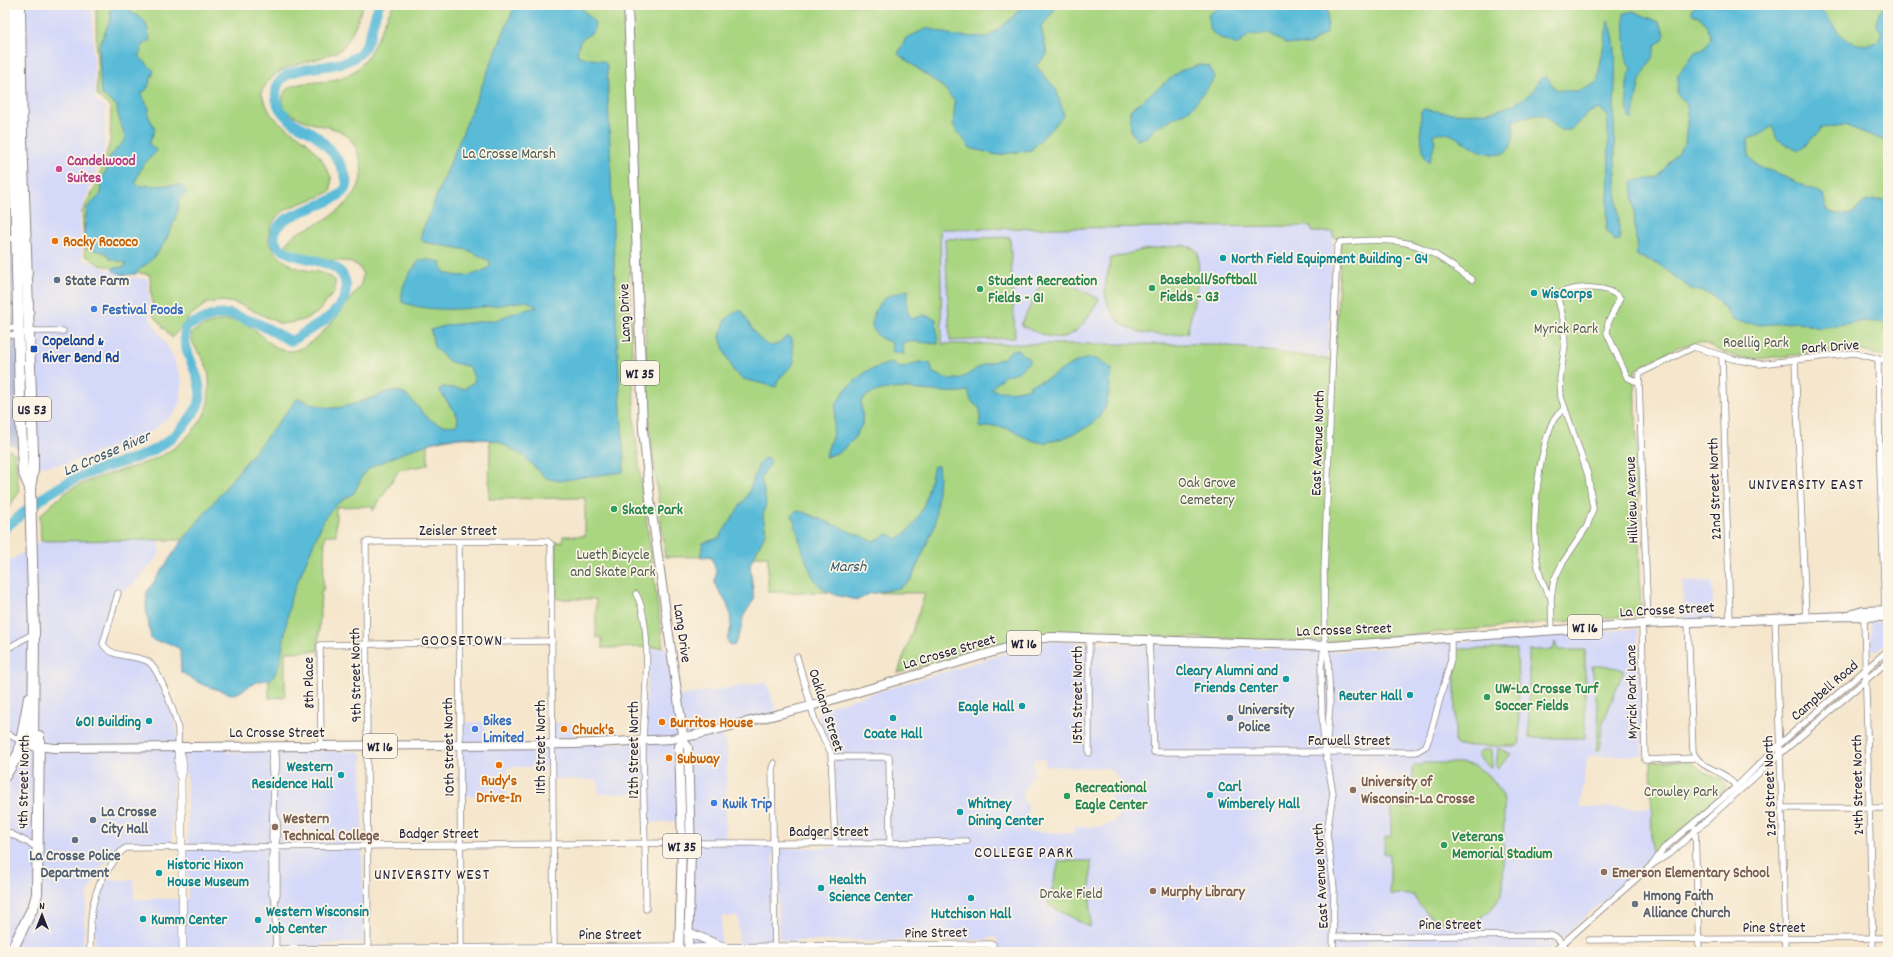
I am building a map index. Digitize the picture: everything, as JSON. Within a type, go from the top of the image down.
[{"type":"highway","name":"US 53","points":[[11,5],[16,238],[22,331],[33,452],[33,470],[30,488],[36,746]]},
{"type":"highway","name":"US 53","points":[[20,5],[12,51],[25,222],[22,331]]},
{"type":"highway","points":[[15,186],[18,192],[20,217],[25,222]]},
{"type":"highway","name":"US 53","points":[[5,776],[19,753],[29,697],[34,679]]},
{"type":"highway","name":"4th Street North","points":[[12,952],[34,905],[37,894],[36,746]]},
{"type":"main road","name":"Lang Drive","points":[[628,5],[643,429],[651,507],[684,740]]},
{"type":"main road","points":[[1846,616],[1863,611],[1887,612]]},
{"type":"main road","name":"La Crosse Street","points":[[811,706],[1044,637],[1149,639],[1325,646],[1645,623],[1846,616],[1864,618],[1887,612]]},
{"type":"main road","name":"WI 16","points":[[553,745],[684,740],[811,706]]},
{"type":"main road","name":"WI 35","points":[[684,740],[688,747],[684,949]]},
{"type":"main road","name":"La Crosse Street","points":[[22,741],[36,746],[60,748],[178,746],[553,745]]},
{"type":"main road","points":[[178,746],[182,755],[183,952]]},
{"type":"main road","name":"WI 35","points":[[684,949],[688,932],[687,843]]},
{"type":"main road","points":[[688,932],[721,946]]},
{"type":"street","points":[[5,238],[16,238]]},
{"type":"street","name":"East Avenue North","points":[[1333,952],[1334,882],[1327,833],[1333,794],[1322,715],[1321,667],[1325,646],[1324,573],[1337,248],[1340,242],[1394,241],[1412,244],[1438,257],[1472,280]]},
{"type":"street","points":[[1552,630],[1551,597],[1557,571],[1587,526],[1593,509],[1588,475],[1561,397],[1560,385],[1566,345],[1563,318],[1558,299],[1562,292],[1602,288],[1612,291],[1620,298],[1608,323],[1607,332],[1627,377],[1639,383]]},
{"type":"street","points":[[5,327],[22,331],[63,331]]},
{"type":"street","points":[[5,335],[22,331]]},
{"type":"street","name":"Park Drive","points":[[1639,376],[1643,371],[1694,347],[1745,362],[1760,364],[1854,353],[1888,361]]},
{"type":"street","name":"22nd Street North","points":[[1722,356],[1730,620]]},
{"type":"street","points":[[1878,358],[1880,470],[1887,612]]},
{"type":"street","points":[[1795,361],[1806,617]]},
{"type":"street","name":"Hillview Avenue","points":[[1639,376],[1645,623]]},
{"type":"street","points":[[1551,597],[1544,587],[1539,571],[1535,545],[1535,506],[1542,456],[1549,431],[1555,417],[1565,408]]},
{"type":"street","name":"Zeisler Street","points":[[366,542],[547,541],[550,543]]},
{"type":"street","name":"9th Street North","points":[[366,542],[368,950]]},
{"type":"street","name":"10th Street North","points":[[459,542],[461,949]]},
{"type":"street","name":"11th Street North","points":[[550,543],[554,949]]},
{"type":"street","points":[[118,593],[103,644],[106,650],[113,653],[143,659],[153,665],[174,715],[177,725],[178,746]]},
{"type":"street","name":"12th Street North","points":[[636,594],[642,606],[646,644],[643,742],[646,908]]},
{"type":"street","name":"23rd Street North","points":[[1775,618],[1782,808],[1785,952]]},
{"type":"street","name":"24th Street North","points":[[1864,618],[1873,952]]},
{"type":"street","points":[[1688,621],[1692,746],[1696,758],[1704,766],[1729,778],[1736,787],[1737,794]]},
{"type":"street","name":"Myrick Park Lane","points":[[1645,623],[1645,760],[1696,758]]},
{"type":"street","points":[[5,650],[34,633]]},
{"type":"street","name":"Farwell Street","points":[[1149,639],[1154,752],[1416,752],[1422,750],[1426,746],[1430,735],[1451,660],[1451,637]]},
{"type":"street","name":"15th Street North","points":[[1089,638],[1089,753]]},
{"type":"street","points":[[366,644],[552,641]]},
{"type":"street","name":"8th Place","points":[[321,746],[320,645],[366,644]]},
{"type":"street","name":"Campbell Road","points":[[1653,864],[1663,849],[1736,787],[1780,744],[1888,650]]},
{"type":"street","name":"Oakland Street","points":[[798,657],[818,729],[829,746],[832,757],[835,843]]},
{"type":"street","name":"Campbell Road","points":[[1553,952],[1653,864],[1664,858],[1780,754],[1888,661]]},
{"type":"street","name":"La Crosse Street","points":[[5,732],[22,741]]},
{"type":"street","points":[[274,746],[272,753],[271,773],[274,782],[274,813],[272,819],[272,832],[275,846],[272,854],[272,894],[275,900],[276,950]]},
{"type":"street","points":[[832,757],[889,757],[890,843]]},
{"type":"street","points":[[774,763],[772,768],[775,952]]},
{"type":"street","points":[[1782,808],[1888,808]]},
{"type":"street","points":[[1695,822],[1699,952]]},
{"type":"street","points":[[5,831],[37,847]]},
{"type":"street","name":"Badger Street","points":[[90,952],[90,918],[94,896],[105,873],[124,849],[275,846],[890,843],[968,841]]},
{"type":"street","name":"Pine Street","points":[[1334,937],[1550,935],[1563,943]]},
{"type":"street","name":"Pine Street","points":[[1589,940],[1888,938]]},
{"type":"street","points":[[1563,943],[1570,952]]},
{"type":"street","name":"Pine Street","points":[[276,950],[684,949],[721,946],[775,945],[993,944],[993,952]]},
{"type":"street","points":[[888,945],[889,952]]},
{"type":"shaded area","points":[[5,5],[92,5],[95,100],[105,106],[104,150],[80,215],[82,259],[127,277],[148,279],[150,318],[172,354],[182,382],[181,400],[174,414],[144,436],[65,464],[29,467],[21,51],[5,51]]},
{"type":"shaded area","points":[[5,51],[21,51],[29,452],[5,443]]},
{"type":"shaded area","points":[[1334,226],[1328,358],[1214,344],[942,344],[939,229]]},
{"type":"shaded area","points":[[159,540],[160,554],[133,585],[118,593],[103,638],[106,650],[149,662],[174,715],[179,746],[226,746],[226,752],[357,751],[362,754],[363,943],[320,944],[320,952],[95,952],[96,910],[107,880],[134,880],[134,899],[188,899],[187,774],[173,773],[172,842],[123,842],[97,874],[87,896],[82,952],[5,952],[5,564],[41,541]]},
{"type":"shaded area","points":[[1712,581],[1714,621],[1684,622],[1683,582]]},
{"type":"shaded area","points":[[1888,621],[1888,641],[1877,651],[1871,649],[1871,622]]},
{"type":"shaded area","name":"University of Wisconsin-La Crosse","points":[[1634,629],[1637,630],[1643,755],[1588,756],[1580,807],[1651,808],[1652,856],[1547,952],[997,952],[999,944],[996,938],[992,937],[983,940],[785,941],[779,938],[777,849],[837,847],[834,751],[821,727],[818,714],[820,709],[1047,641],[1339,651]],"holes":[[[1034,759],[1045,759],[1045,766],[1106,768],[1114,773],[1121,781],[1123,796],[1111,795],[1111,800],[1108,804],[1121,814],[1113,823],[1102,827],[1074,827],[1074,833],[1028,832],[1028,806],[1024,801],[1023,791],[1030,781],[1030,775],[1034,775]]]},
{"type":"shaded area","points":[[671,648],[678,696],[767,682],[777,714],[720,729],[727,749],[725,843],[773,843],[775,945],[739,946],[738,917],[722,916],[721,946],[731,946],[730,952],[688,952],[689,821],[685,798],[682,821],[645,823],[644,793],[599,794],[598,780],[553,779],[552,767],[507,767],[506,796],[460,796],[460,723],[485,722],[486,739],[488,745],[553,745],[553,723],[573,724],[574,744],[643,742],[650,649]]},
{"type":"shaded area","points":[[644,946],[679,946],[679,952],[644,952]]},
{"type":"green space","points":[[96,5],[363,5],[351,34],[345,45],[340,50],[282,70],[267,83],[261,93],[270,113],[280,123],[306,141],[321,158],[331,177],[331,191],[287,209],[274,221],[269,235],[269,242],[272,248],[287,263],[300,269],[325,274],[335,280],[335,291],[317,313],[301,321],[281,324],[239,304],[223,301],[207,303],[191,315],[172,338],[153,315],[150,275],[100,265],[85,255],[82,212],[96,186],[110,142],[111,108],[97,95]]},
{"type":"green space","points":[[393,5],[1888,5],[1888,357],[1853,349],[1756,359],[1739,358],[1699,342],[1678,347],[1635,370],[1641,615],[1328,642],[1045,633],[898,673],[925,593],[768,592],[768,556],[665,557],[649,423],[643,272],[629,272],[635,432],[663,647],[602,648],[602,638],[596,637],[596,599],[557,599],[556,542],[563,542],[563,536],[585,536],[585,498],[489,499],[490,440],[474,438],[451,439],[428,444],[428,465],[399,470],[373,511],[373,506],[336,507],[336,535],[325,535],[323,591],[321,591],[318,651],[285,652],[285,697],[269,698],[268,539],[41,541],[40,515],[63,494],[74,488],[94,479],[155,459],[169,452],[182,442],[197,426],[207,406],[209,378],[204,361],[193,343],[191,333],[211,323],[233,320],[250,326],[280,349],[286,351],[296,350],[307,345],[318,337],[338,315],[361,284],[363,275],[359,266],[345,261],[322,260],[314,258],[289,250],[286,246],[294,235],[333,215],[348,201],[355,193],[359,184],[361,164],[354,144],[342,132],[333,128],[308,122],[286,111],[283,101],[284,93],[288,88],[295,85],[329,81],[345,76],[356,70],[370,53]],"holes":[[[1311,226],[1312,232],[1333,232],[1333,237],[1341,237],[1335,360],[1214,344],[942,344],[940,229]]]},
{"type":"green space","name":"Student Recreation Fields - G1","points":[[1010,237],[1015,338],[950,341],[945,239]]},
{"type":"green space","name":"Baseball/Softball Fields - G3","points":[[1182,245],[1193,248],[1198,252],[1199,262],[1196,293],[1187,333],[1160,335],[1147,334],[1124,325],[1115,317],[1109,306],[1105,292],[1105,285],[1111,258],[1143,250]]},
{"type":"green space","points":[[1053,275],[1099,299],[1083,323],[1076,331],[1068,336],[1049,336],[1021,325],[1043,279]]},
{"type":"green space","points":[[5,448],[15,453],[19,492],[5,514]]},
{"type":"green space","points":[[1555,642],[1558,650],[1585,650],[1585,738],[1529,738],[1529,650],[1553,650]]},
{"type":"green space","name":"UW-La Crosse Turf Soccer Fields","points":[[1459,649],[1517,649],[1520,743],[1517,746],[1458,746],[1455,743],[1455,652]]},
{"type":"green space","points":[[1592,666],[1608,666],[1624,670],[1603,723],[1599,750],[1596,750],[1599,723]]},
{"type":"green space","points":[[1498,748],[1511,754],[1498,768],[1496,767]]},
{"type":"green space","points":[[1491,749],[1492,767],[1490,768],[1477,755],[1483,750]]},
{"type":"green space","name":"Crowley Park","points":[[1651,761],[1690,761],[1704,772],[1722,779],[1726,787],[1723,793],[1652,856]]},
{"type":"green space","name":"Veterans Memorial Stadium","points":[[1424,763],[1461,763],[1473,765],[1489,775],[1503,796],[1503,889],[1498,901],[1490,910],[1481,918],[1470,923],[1459,925],[1448,924],[1437,920],[1426,912],[1417,902],[1414,895],[1390,894],[1390,854],[1384,853],[1385,837],[1391,837],[1391,807],[1412,808],[1412,769],[1416,765],[1421,765]]},
{"type":"green space","name":"Drake Field","points":[[1059,861],[1091,861],[1090,927],[1048,905]]},
{"type":"water","points":[[114,5],[130,5],[131,13],[143,20],[145,23],[150,41],[143,45],[139,56],[154,71],[147,89],[141,94],[149,108],[148,115],[155,129],[149,144],[157,151],[142,166],[135,183],[140,186],[179,185],[184,188],[186,193],[179,200],[174,223],[157,254],[136,274],[124,275],[113,271],[113,268],[125,267],[126,263],[110,259],[106,253],[87,248],[83,240],[87,208],[101,194],[100,181],[109,166],[109,157],[125,140],[117,106],[101,94],[99,46],[111,18],[110,10]]},
{"type":"water","points":[[515,5],[579,5],[595,23],[594,31],[580,41],[577,54],[583,57],[605,62],[607,66],[617,337],[624,463],[623,472],[560,481],[546,478],[523,456],[498,441],[470,437],[443,439],[410,450],[373,466],[364,473],[354,493],[337,504],[325,517],[291,597],[280,663],[275,674],[271,679],[256,682],[238,693],[231,694],[201,684],[181,672],[180,649],[166,642],[157,642],[151,639],[146,608],[147,592],[179,545],[298,398],[319,406],[335,408],[351,405],[390,391],[401,392],[408,397],[427,417],[435,422],[445,425],[457,425],[458,417],[439,390],[443,387],[464,389],[475,381],[470,367],[450,362],[434,347],[431,330],[448,325],[496,320],[516,312],[537,307],[527,301],[464,309],[431,308],[402,302],[402,291],[406,280],[420,260],[440,262],[444,272],[462,276],[478,273],[490,267],[490,261],[468,250],[424,242],[421,239],[421,234]]},
{"type":"water","points":[[1026,5],[1047,5],[1055,10],[1041,27],[1047,55],[1036,66],[1056,89],[1064,115],[1031,150],[997,155],[970,148],[953,125],[955,102],[944,88],[898,54],[906,38],[928,28],[955,36],[988,37],[1011,19],[1021,7]]},
{"type":"water","points":[[1223,5],[1326,5],[1328,9],[1327,32],[1309,45],[1287,44],[1271,34],[1249,35],[1237,45],[1220,38],[1212,32],[1210,27],[1209,14]]},
{"type":"water","points":[[1697,5],[1817,5],[1848,40],[1856,44],[1866,44],[1878,42],[1882,32],[1876,25],[1877,19],[1879,13],[1885,6],[1888,5],[1888,139],[1883,140],[1844,125],[1821,128],[1813,138],[1798,151],[1777,139],[1772,126],[1760,135],[1748,139],[1749,156],[1755,164],[1823,194],[1827,211],[1846,215],[1854,212],[1862,204],[1868,201],[1888,200],[1888,323],[1863,321],[1819,328],[1799,322],[1761,325],[1734,321],[1713,295],[1691,289],[1657,263],[1637,256],[1632,181],[1657,178],[1685,143],[1688,112],[1686,103],[1677,94],[1678,75],[1695,52],[1704,49],[1711,38],[1707,26],[1703,20],[1692,14],[1692,8]]},
{"type":"water","points":[[1633,11],[1659,22],[1665,34],[1662,41],[1656,44],[1654,54],[1640,80],[1632,120],[1629,118],[1627,99],[1627,81],[1631,69],[1626,60],[1624,13]]},
{"type":"water","points":[[1608,21],[1612,30],[1615,53],[1614,112],[1620,240],[1615,241],[1606,229],[1609,144],[1607,115],[1600,109],[1590,112],[1570,130],[1560,130],[1545,116],[1535,114],[1513,121],[1514,130],[1511,145],[1508,150],[1497,154],[1488,153],[1473,148],[1450,134],[1439,133],[1433,135],[1435,142],[1430,160],[1428,162],[1425,158],[1422,146],[1421,111],[1424,109],[1450,113],[1476,113],[1500,109],[1526,96],[1532,91],[1539,79],[1543,77],[1547,77],[1555,89],[1577,91],[1586,88],[1597,82]]},
{"type":"water","points":[[1199,65],[1209,66],[1215,78],[1190,110],[1154,128],[1149,136],[1137,140],[1131,132],[1130,110],[1180,71]]},
{"type":"water","points":[[909,290],[907,298],[908,312],[912,319],[924,315],[936,319],[938,344],[907,341],[902,344],[904,354],[893,352],[891,342],[876,334],[872,323],[874,313],[883,300],[892,294]]},
{"type":"water","points":[[738,310],[742,311],[756,334],[765,343],[775,345],[788,336],[792,339],[794,363],[778,380],[776,387],[743,379],[734,372],[725,353],[720,337],[725,320]]},
{"type":"water","points":[[1011,350],[1017,350],[1031,360],[1018,372],[1004,376],[991,389],[1010,392],[1029,388],[1030,384],[1047,379],[1072,364],[1088,359],[1096,359],[1112,369],[1108,400],[1095,422],[1075,433],[1058,439],[1038,442],[1006,428],[980,428],[980,408],[972,401],[969,391],[952,392],[890,389],[869,395],[861,401],[863,423],[853,440],[840,452],[825,457],[833,434],[836,404],[846,389],[867,371],[893,362],[897,367],[903,368],[919,362],[930,363],[933,373],[950,380],[962,378],[983,365],[1004,358]]},
{"type":"water","points":[[764,458],[768,459],[771,463],[761,477],[766,502],[763,516],[766,532],[750,564],[754,599],[743,617],[742,627],[734,646],[729,644],[727,639],[731,628],[730,613],[727,604],[715,584],[716,571],[711,556],[700,557],[703,543],[719,538],[748,494],[758,466]]},
{"type":"water","name":"Marsh","points":[[934,466],[938,466],[939,477],[935,525],[911,580],[899,588],[869,594],[858,600],[833,594],[820,586],[815,580],[807,563],[792,515],[796,511],[803,512],[873,541],[888,534],[898,539],[914,524],[923,507]]},
{"type":"waterway","name":"La Crosse River","points":[[5,528],[38,501],[56,489],[90,472],[148,453],[161,446],[174,436],[186,423],[198,406],[200,399],[200,390],[196,373],[186,347],[185,329],[189,325],[214,315],[230,314],[257,323],[291,341],[326,319],[341,305],[345,296],[346,287],[343,276],[336,269],[327,264],[292,254],[282,249],[275,242],[275,231],[282,222],[292,216],[331,200],[341,194],[347,185],[344,171],[336,157],[315,135],[287,118],[279,108],[276,96],[278,84],[285,76],[307,69],[348,61],[358,55],[366,45],[369,38],[379,5]]},
{"type":"place","name":"Candelwood Suites","points":[[59,169]]},
{"type":"place","name":"Rocky Rococo","points":[[55,241]]},
{"type":"place","name":"North Field Equipment Building - G4","points":[[1223,258]]},
{"type":"place","name":"State Farm","points":[[57,280]]},
{"type":"place","name":"Baseball/Softball Fields - G3","points":[[1152,288]]},
{"type":"place","name":"Student Recreation Fields - G1","points":[[980,289]]},
{"type":"place","name":"WisCorps","points":[[1534,293]]},
{"type":"place","name":"Festival Foods","points":[[94,309]]},
{"type":"place","name":"Copeland & River Bend Rd","points":[[34,349]]},
{"type":"place","name":"Skate Park","points":[[614,509]]},
{"type":"place","name":"Cleary Alumni and Friends Center","points":[[1286,679]]},
{"type":"place","name":"Reuter Hall","points":[[1410,695]]},
{"type":"place","name":"UW-La Crosse Turf Soccer Fields","points":[[1487,697]]},
{"type":"place","name":"Eagle Hall","points":[[1022,706]]},
{"type":"place","name":"Coate Hall","points":[[893,718]]},
{"type":"place","name":"University Police","points":[[1230,718]]},
{"type":"place","name":"601 Building","points":[[149,721]]},
{"type":"place","name":"Burritos House","points":[[662,722]]},
{"type":"place","name":"Bikes Limited","points":[[475,729]]},
{"type":"place","name":"Chuck's","points":[[564,729]]},
{"type":"place","name":"Subway","points":[[669,758]]},
{"type":"place","name":"Rudy's Drive-In","points":[[499,765]]},
{"type":"place","name":"Western Residence Hall","points":[[341,775]]},
{"type":"place","name":"University of Wisconsin-La Crosse","points":[[1353,790]]},
{"type":"place","name":"Carl Wimberely Hall","points":[[1210,795]]},
{"type":"place","name":"Recreational Eagle Center","points":[[1067,796]]},
{"type":"place","name":"Kwik Trip","points":[[714,803]]},
{"type":"place","name":"Whitney Dining Center","points":[[960,812]]},
{"type":"place","name":"La Crosse City Hall","points":[[93,820]]},
{"type":"place","name":"Western Technical College","points":[[275,827]]},
{"type":"place","name":"La Crosse Police Department","points":[[75,840]]},
{"type":"place","name":"Veterans Memorial Stadium","points":[[1444,845]]},
{"type":"place","name":"Emerson Elementary School","points":[[1604,872]]},
{"type":"place","name":"Historic Hixon House Museum","points":[[159,873]]},
{"type":"place","name":"Health Science Center","points":[[821,888]]},
{"type":"place","name":"Murphy Library","points":[[1153,891]]},
{"type":"place","name":"Hutchison Hall","points":[[971,898]]},
{"type":"place","name":"Hmong Faith Alliance Church","points":[[1635,904]]},
{"type":"place","name":"Kumm Center","points":[[143,919]]},
{"type":"place","name":"Western Wisconsin Job Center","points":[[258,920]]},
{"type":"district","name":"UNIVERSITY EAST","points":[[1806,483]]},
{"type":"district","name":"GOOSETOWN","points":[[462,639]]},
{"type":"district","name":"COLLEGE PARK","points":[[1024,851]]},
{"type":"district","name":"UNIVERSITY WEST","points":[[432,873]]},
{"type":"park label","name":"La Crosse Marsh","points":[[509,153]]},
{"type":"park label","name":"Myrick Park","points":[[1566,328]]},
{"type":"park label","name":"Roellig Park","points":[[1756,342]]},
{"type":"park label","name":"Oak Grove Cemetery","points":[[1207,490]]},
{"type":"park label","name":"Lueth Bicycle and Skate Park","points":[[613,562]]}]
